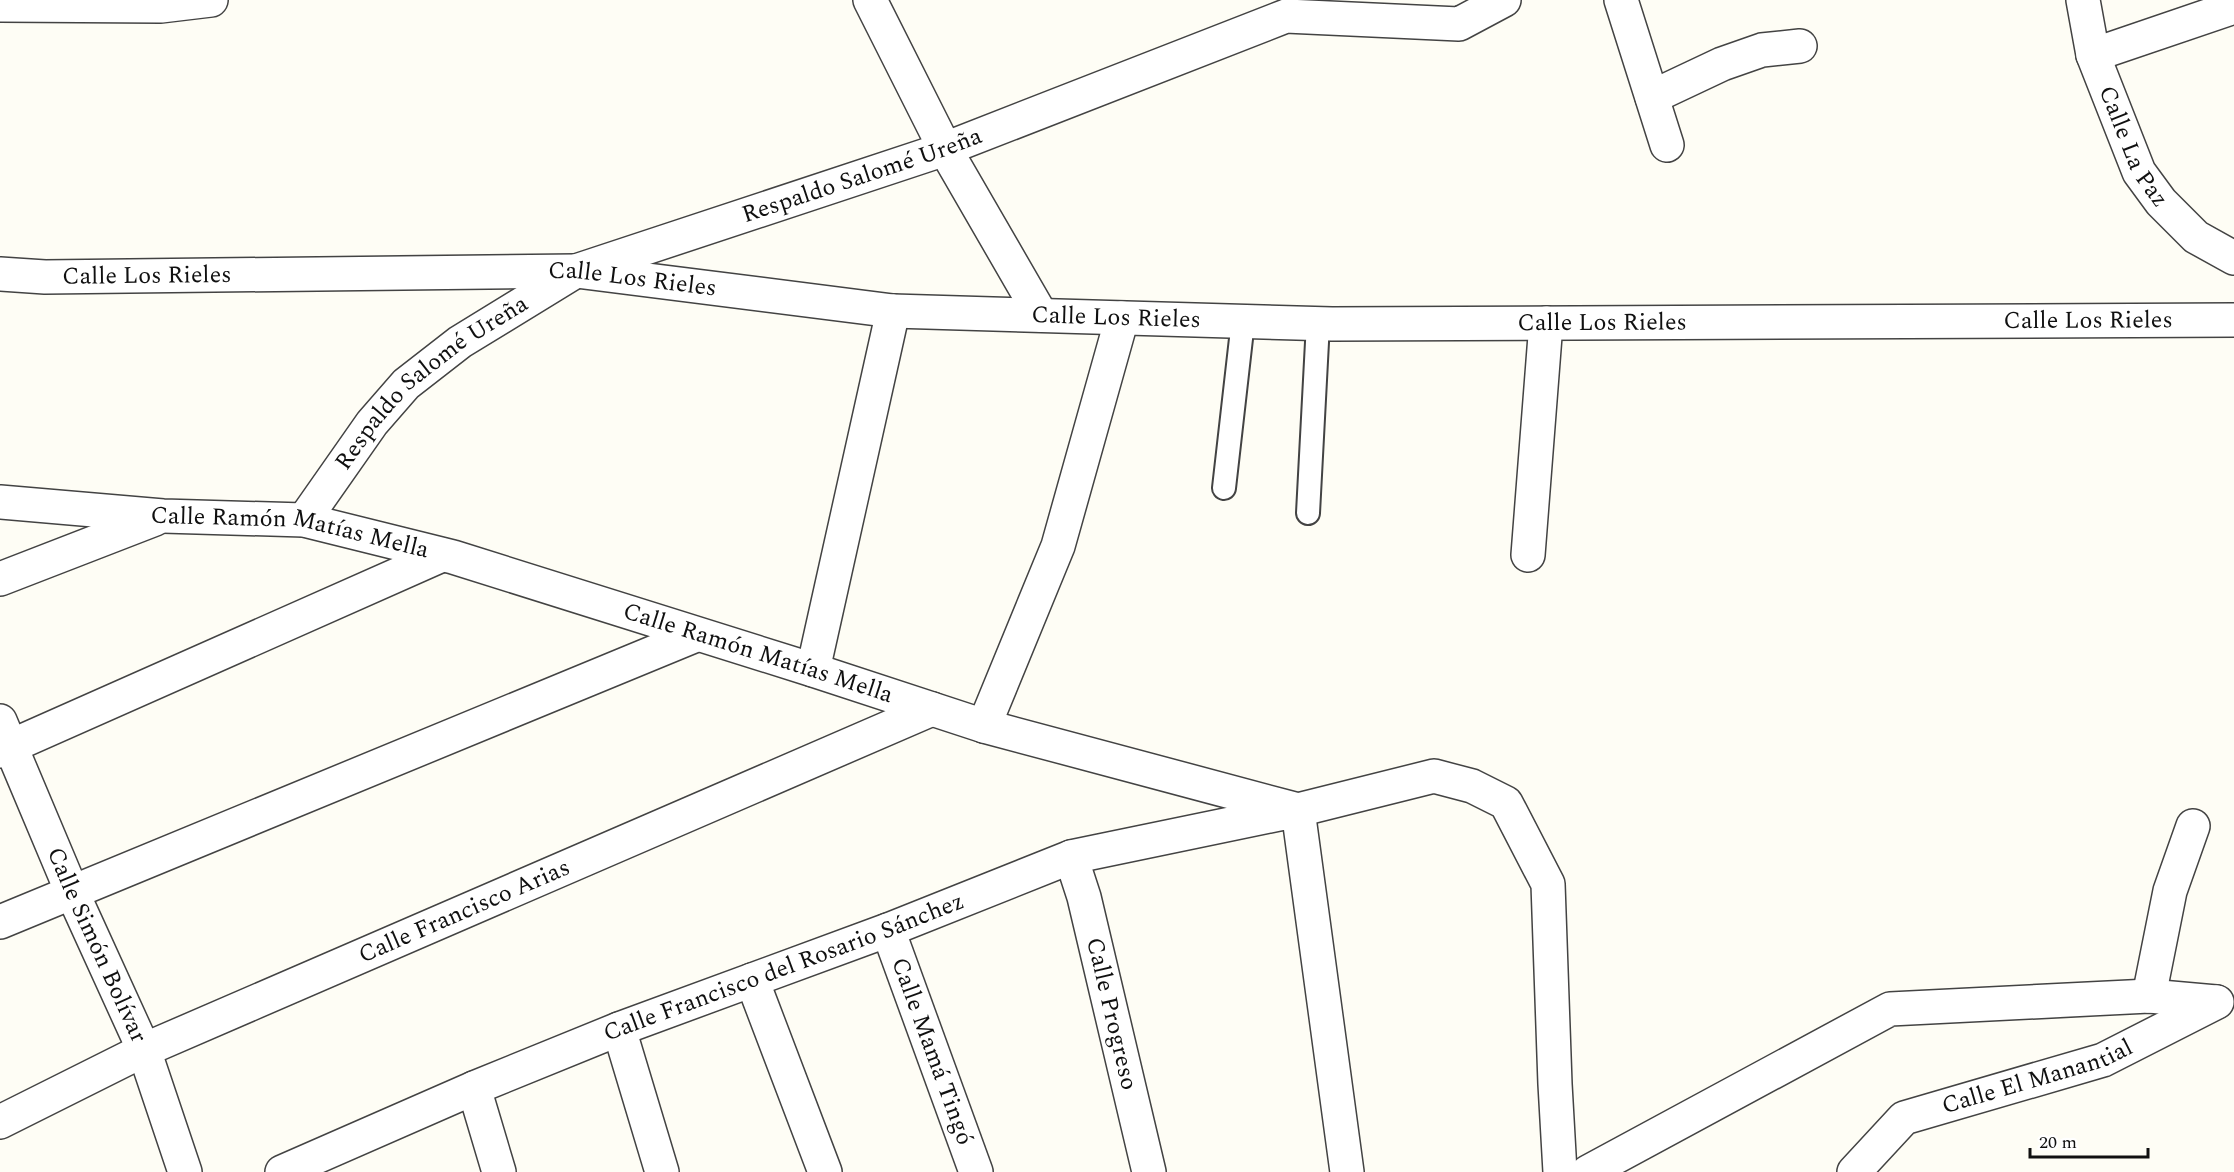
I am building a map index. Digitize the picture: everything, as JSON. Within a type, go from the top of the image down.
[{"type":"street","points":[[0,5],[161,6],[211,0]]},
{"type":"street","points":[[870,0],[945,149],[1041,315]]},
{"type":"street","name":"Respaldo Salomé Ureña","points":[[304,520],[372,423],[406,384],[460,342],[576,271],[945,149],[1294,5],[1459,24],[1504,0]]},
{"type":"street","points":[[1622,0],[1667,145]]},
{"type":"street","name":"Calle La Paz","points":[[2083,0],[2093,55],[2139,172],[2160,202],[2196,237],[2234,258]]},
{"type":"street","points":[[2093,55],[2234,8]]},
{"type":"street","points":[[1652,97],[1722,64],[1762,50],[1800,45]]},
{"type":"street","name":"Calle Los Rieles","points":[[0,274],[45,277],[576,271],[893,311],[1318,324],[2234,321]]},
{"type":"street","points":[[813,670],[893,311]]},
{"type":"street","points":[[984,726],[1058,546],[1122,318]]},
{"type":"street","points":[[1528,555],[1546,323]]},
{"type":"street","name":"Calle Ramón Matías Mella","points":[[0,502],[163,516],[304,520],[442,555],[813,670],[984,726],[1298,810],[1434,776],[1472,786],[1506,803],[1548,884],[1560,1172]]},
{"type":"street","points":[[0,579],[163,516]]},
{"type":"street","points":[[3,739],[442,555]]},
{"type":"street","points":[[0,922],[696,635]]},
{"type":"street","name":"Calle Francisco Arias","points":[[0,1122],[144,1050],[932,709]]},
{"type":"street","name":"Calle Simón Bolívar","points":[[3,739],[144,1050],[185,1172]]},
{"type":"street","points":[[1298,810],[1347,1172]]},
{"type":"street","name":"Calle Francisco del Rosario Sánchez","points":[[282,1172],[351,1158],[474,1089],[619,1029],[888,930],[1071,857],[1298,810]]},
{"type":"street","points":[[2149,996],[2170,891],[2193,826]]},
{"type":"street","name":"Calle Progreso","points":[[1071,857],[1084,897],[1149,1172]]},
{"type":"street","name":"Calle Mamá Tingó","points":[[888,930],[976,1172]]},
{"type":"street","points":[[752,980],[825,1172]]},
{"type":"street","points":[[1588,1172],[1890,1009],[2149,996],[2225,1002]]},
{"type":"street","name":"Calle El Manantial","points":[[1854,1172],[1904,1118],[2103,1060],[2225,1002]]},
{"type":"street","points":[[619,1029],[662,1172]]},
{"type":"street","points":[[474,1089],[499,1172]]},
{"type":"lane","points":[[1224,488],[1243,321]]},
{"type":"lane","points":[[1308,513],[1318,324]]}]
